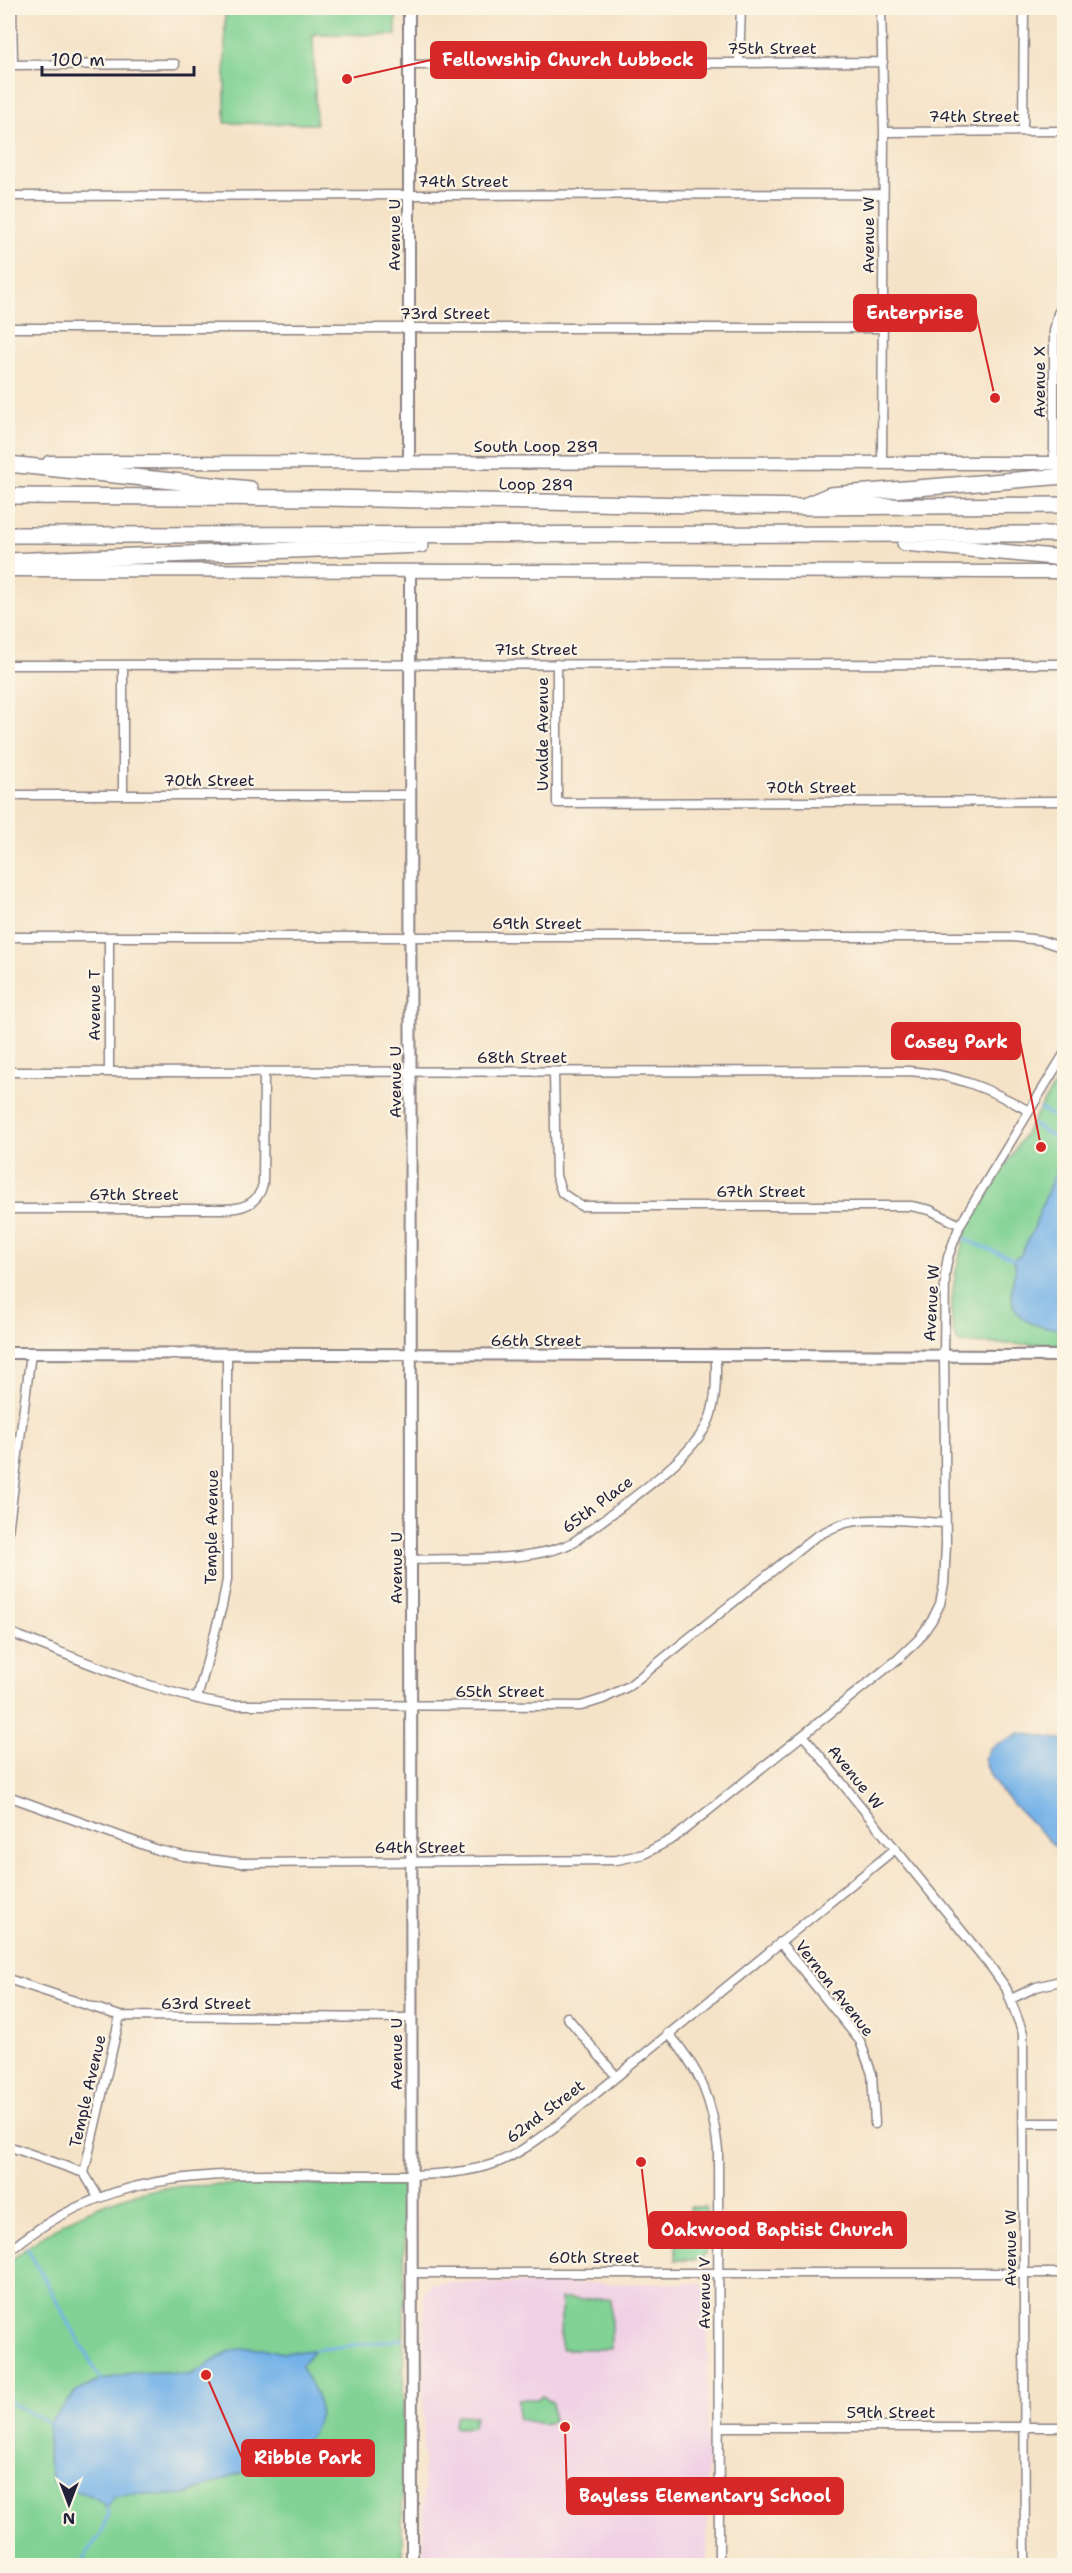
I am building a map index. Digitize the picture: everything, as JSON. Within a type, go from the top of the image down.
[{"type":"highway","points":[[8,463],[324,498]]},
{"type":"highway","points":[[803,507],[830,495],[1065,476]]},
{"type":"highway","name":"Loop 289","points":[[8,496],[324,498],[803,507],[1065,505]]},
{"type":"highway","points":[[8,535],[1065,534]]},
{"type":"highway","points":[[8,561],[421,545],[563,535]]},
{"type":"highway","points":[[833,535],[1065,558]]},
{"type":"main road","name":"South Loop 289","points":[[8,463],[1059,463]]},
{"type":"main road","points":[[8,570],[1065,572]]},
{"type":"street","points":[[12,8],[10,64],[175,64]]},
{"type":"street","name":"Avenue U","points":[[409,8],[409,462]]},
{"type":"street","points":[[739,63],[741,8]]},
{"type":"street","name":"Avenue W","points":[[881,8],[884,132],[882,462]]},
{"type":"street","points":[[1023,131],[1024,8]]},
{"type":"street","name":"75th Street","points":[[409,65],[883,62]]},
{"type":"street","name":"74th Street","points":[[884,132],[1065,131]]},
{"type":"street","name":"74th Street","points":[[8,196],[883,194]]},
{"type":"street","name":"Avenue X","points":[[1059,463],[1054,331],[1058,313],[1065,304]]},
{"type":"street","name":"73rd Street","points":[[8,328],[883,328]]},
{"type":"street","name":"Avenue U","points":[[410,571],[412,2565]]},
{"type":"street","name":"Uvalde Avenue","points":[[557,664],[557,803]]},
{"type":"street","name":"71st Street","points":[[8,665],[1065,664]]},
{"type":"street","points":[[123,665],[123,795]]},
{"type":"street","name":"70th Street","points":[[8,795],[410,795]]},
{"type":"street","name":"70th Street","points":[[557,803],[1065,801]]},
{"type":"street","name":"Avenue T","points":[[109,937],[109,1072]]},
{"type":"street","name":"69th Street","points":[[8,938],[1013,937],[1040,940],[1065,948]]},
{"type":"street","name":"Avenue W","points":[[1025,2565],[1023,2033],[1011,1999],[991,1967],[802,1735],[898,1659],[919,1639],[939,1604],[944,1584],[946,1523],[945,1274],[954,1238],[960,1225],[1065,1054]]},
{"type":"street","name":"68th Street","points":[[8,1072],[927,1072],[982,1086],[1029,1111]]},
{"type":"street","name":"67th Street","points":[[8,1209],[237,1209],[246,1206],[257,1198],[264,1175],[264,1072]]},
{"type":"street","name":"67th Street","points":[[554,1072],[555,1168],[558,1185],[562,1193],[572,1202],[591,1207],[911,1206],[930,1210],[960,1225]]},
{"type":"street","name":"66th Street","points":[[8,1353],[1065,1356]]},
{"type":"street","points":[[8,1532],[31,1353]]},
{"type":"street","name":"Temple Avenue","points":[[198,1699],[227,1580],[227,1353]]},
{"type":"street","name":"65th Place","points":[[411,1560],[524,1556],[560,1549],[576,1541],[678,1460],[697,1440],[709,1420],[715,1398],[716,1356]]},
{"type":"street","name":"65th Street","points":[[8,1632],[143,1682],[198,1699],[227,1705],[581,1706],[603,1699],[629,1686],[815,1537],[832,1528],[849,1522],[946,1523]]},
{"type":"street","name":"64th Street","points":[[8,1796],[184,1857],[242,1863],[618,1860],[644,1854],[674,1838],[802,1735]]},
{"type":"street","name":"62nd Street","points":[[98,2197],[135,2185],[186,2176],[411,2174],[454,2172],[490,2165],[519,2152],[560,2123],[895,1849]]},
{"type":"street","name":"Vernon Avenue","points":[[780,1942],[860,2041],[872,2074],[875,2124]]},
{"type":"street","name":"63rd Street","points":[[8,1979],[120,2016],[411,2018]]},
{"type":"street","points":[[1011,1999],[1036,1987],[1065,1980]]},
{"type":"street","name":"Temple Avenue","points":[[84,2173],[120,2016]]},
{"type":"street","points":[[567,2017],[615,2076]]},
{"type":"street","name":"Avenue V","points":[[668,2033],[694,2067],[704,2086],[714,2116],[718,2150],[719,2565]]},
{"type":"street","points":[[1025,2123],[1065,2123]]},
{"type":"street","points":[[8,2146],[84,2173],[98,2197],[41,2226],[8,2252]]},
{"type":"street","name":"60th Street","points":[[411,2273],[1065,2272]]},
{"type":"street","name":"59th Street","points":[[718,2427],[1065,2427]]},
{"type":"shaded area","points":[[431,2283],[701,2283],[708,2291],[707,2562],[703,2566],[428,2566],[423,2561],[424,2293]]},
{"type":"green space","points":[[225,8],[396,8],[396,35],[313,34],[316,124],[225,123]]},
{"type":"green space","points":[[1064,1069],[1064,1345],[960,1343],[952,1321],[952,1305],[957,1268],[965,1236]]},
{"type":"green space","points":[[400,2185],[405,2189],[402,2559],[397,2566],[8,2565],[8,2263],[44,2235],[105,2204],[127,2196],[178,2186]]},
{"type":"green space","points":[[690,2207],[706,2207],[705,2253],[700,2260],[675,2260],[675,2245],[693,2244],[693,2238],[690,2238]]},
{"type":"green space","points":[[561,2299],[611,2299],[611,2349],[561,2349]]},
{"type":"green space","points":[[542,2396],[553,2403],[553,2421],[543,2424],[518,2419],[518,2399],[537,2399]]},
{"type":"green space","points":[[457,2415],[475,2416],[473,2427],[457,2428],[454,2426]]},
{"type":"water","points":[[1064,1159],[1064,1329],[1042,1326],[1024,1319],[1014,1305],[1012,1295],[1015,1267],[1013,1259],[1020,1256],[1034,1228],[1051,1182]]},
{"type":"water","points":[[1020,1733],[1064,1740],[1064,1856],[1000,1791],[984,1759],[990,1748]]},
{"type":"water","points":[[263,2348],[283,2353],[314,2350],[301,2365],[315,2391],[319,2412],[312,2432],[300,2448],[273,2462],[194,2491],[175,2495],[114,2496],[107,2508],[94,2497],[65,2489],[52,2481],[48,2460],[49,2423],[76,2392],[101,2380],[131,2373],[164,2372],[190,2375],[230,2351]]},
{"type":"waterway","points":[[1041,1109],[1064,1123]]},
{"type":"waterway","points":[[1032,1124],[1062,1142]]},
{"type":"waterway","points":[[964,1239],[1013,1259]]},
{"type":"waterway","points":[[27,2248],[101,2380]]},
{"type":"waterway","points":[[314,2350],[403,2339]]},
{"type":"waterway","points":[[8,2401],[49,2423]]},
{"type":"waterway","points":[[85,2562],[85,2556],[102,2532],[108,2514],[107,2508]]},
{"type":"place","name":"Fellowship Church Lubbock","points":[[347,79]]},
{"type":"place","name":"Enterprise","points":[[995,398]]},
{"type":"place","name":"Casey Park","points":[[1041,1147]]},
{"type":"place","name":"Oakwood Baptist Church","points":[[641,2162]]},
{"type":"place","name":"Ribble Park","points":[[206,2375]]},
{"type":"place","name":"Bayless Elementary School","points":[[565,2427]]}]
